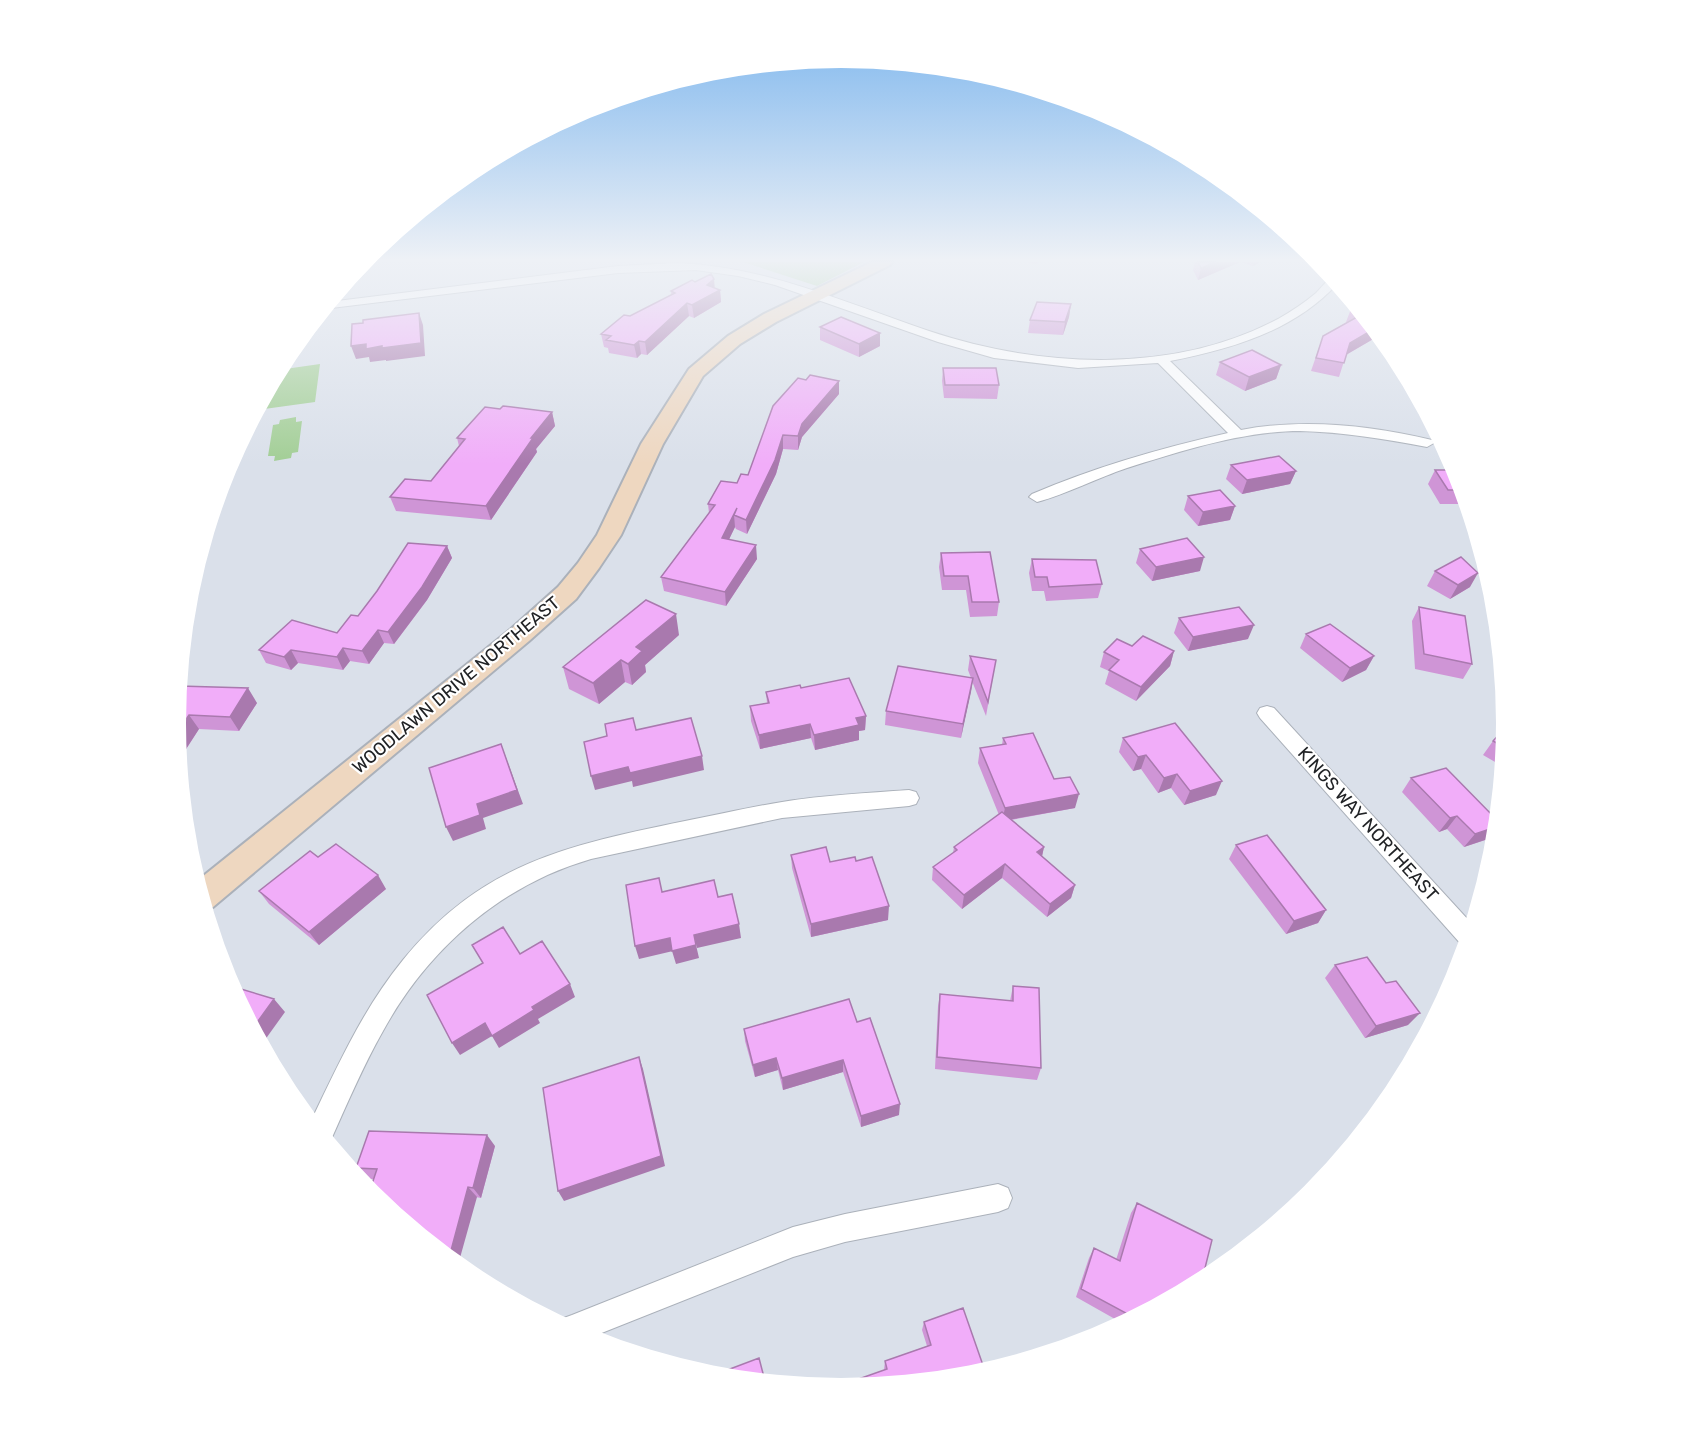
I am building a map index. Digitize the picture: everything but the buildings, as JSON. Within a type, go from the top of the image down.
[{"type":"street","name":"WOODLAWN DRIVE NORTHEAST","points":[[208,891],[520,635],[567,593],[609,535],[652,444],[696,373],[734,340],[751,329]]},
{"type":"street","points":[[913,329],[994,354],[1072,364],[1112,364],[1161,359],[1239,339],[1265,329]]},
{"type":"street","points":[[1161,359],[1238,435]]},
{"type":"street","points":[[1037,497],[1096,472],[1126,463],[1238,435],[1281,429],[1325,428],[1374,433],[1427,443]]},
{"type":"street","name":"KINGS WAY NORTHEAST","points":[[1267,713],[1464,924]]},
{"type":"street","points":[[324,1124],[395,989],[439,937],[465,913],[516,879],[560,859],[614,844],[794,808],[909,798]]},
{"type":"street","points":[[584,1325],[793,1242],[845,1228],[998,1198]]},
{"type":"green space","points":[[320,364],[315,402],[266,409],[273,395],[290,368]]},
{"type":"green space","points":[[296,417],[296,422],[302,421],[298,452],[292,453],[291,458],[274,461],[275,456],[268,456],[273,425],[279,424],[280,420]]}]
